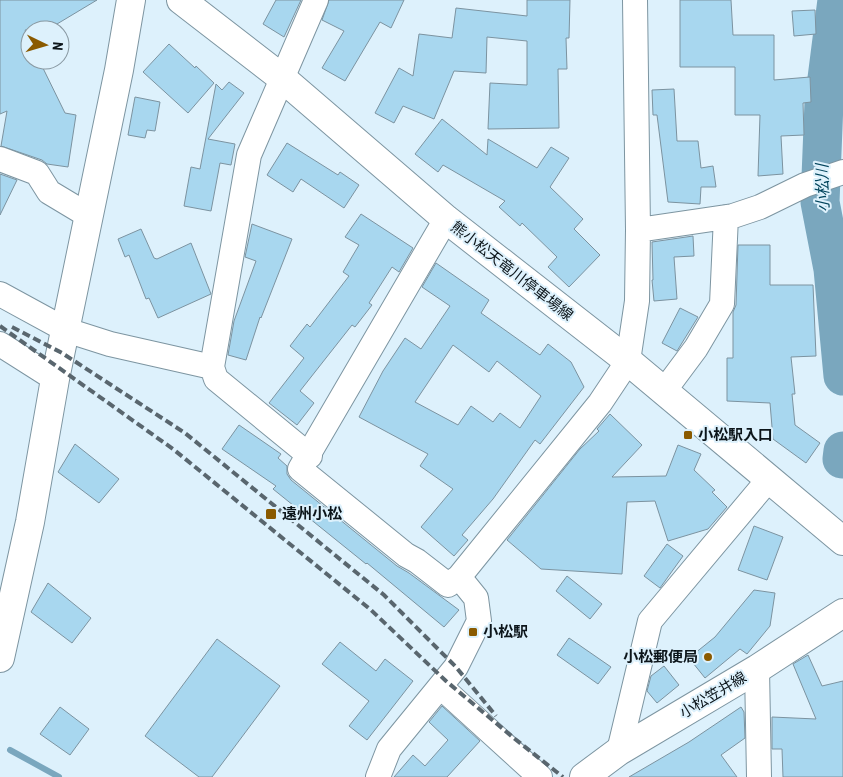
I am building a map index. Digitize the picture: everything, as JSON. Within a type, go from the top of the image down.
[{"type":"main road","points":[[0,658],[30,522],[55,379],[119,70],[131,0]]},
{"type":"main road","name":"熊小松天竜川停車場線","points":[[181,0],[282,78],[446,219],[628,361],[843,541]]},
{"type":"main road","name":"小松笠井線","points":[[584,777],[619,751],[757,669],[843,614]]},
{"type":"street","points":[[310,456],[216,379],[212,366],[249,155],[316,0]]},
{"type":"street","points":[[446,219],[310,456],[300,469],[398,549],[418,561],[448,585],[459,577],[600,403],[628,361],[637,301],[638,230],[634,0]]},
{"type":"street","points":[[0,159],[37,173],[50,192],[89,216]]},
{"type":"street","points":[[638,230],[726,217],[760,207],[805,185],[837,175]]},
{"type":"street","points":[[664,391],[696,348],[722,304],[726,217]]},
{"type":"street","points":[[0,294],[66,330],[110,344],[212,366]]},
{"type":"street","points":[[0,344],[55,379]]},
{"type":"street","points":[[619,751],[650,621],[769,479]]},
{"type":"street","points":[[378,777],[389,749],[456,667],[479,620],[476,598],[459,577]]},
{"type":"street","points":[[757,669],[759,777]]},
{"type":"street","points":[[441,687],[540,777]]},
{"type":"building","points":[[0,0],[97,0],[64,20],[20,20],[20,70],[44,70],[65,113],[76,115],[68,167],[47,164],[42,160],[1,146],[7,111],[0,114]]},
{"type":"building","points":[[276,0],[301,0],[284,37],[263,24]]},
{"type":"building","points":[[329,0],[404,0],[391,28],[380,22],[345,81],[322,68],[344,31],[322,20]]},
{"type":"building","points":[[527,0],[570,0],[569,38],[566,38],[567,69],[558,69],[559,128],[488,129],[490,83],[527,85],[527,41],[487,37],[486,73],[454,71],[434,119],[403,106],[394,123],[375,113],[399,68],[413,76],[419,34],[452,38],[456,8],[527,16]]},
{"type":"building","points":[[680,0],[731,0],[733,35],[774,35],[774,80],[810,77],[811,102],[803,103],[804,135],[781,136],[783,174],[758,176],[760,115],[735,115],[735,67],[680,67]]},
{"type":"building","points":[[815,10],[816,34],[794,36],[792,11]]},
{"type":"building","points":[[169,44],[214,83],[188,113],[143,72]]},
{"type":"building","points":[[229,82],[244,93],[208,139],[235,144],[231,165],[220,163],[211,211],[184,206],[191,167],[200,169],[216,84],[222,90]]},
{"type":"building","points":[[674,89],[677,141],[698,141],[701,168],[713,166],[716,187],[701,187],[700,204],[668,202],[657,115],[653,115],[652,90]]},
{"type":"building","points":[[135,97],[160,102],[155,131],[147,130],[145,138],[128,135]]},
{"type":"building","points":[[442,119],[487,155],[488,139],[537,168],[551,147],[569,158],[550,187],[583,219],[574,229],[600,255],[569,287],[548,267],[557,257],[522,223],[520,226],[499,207],[505,201],[443,165],[438,172],[415,154]]},
{"type":"building","points":[[287,143],[338,175],[340,172],[359,185],[344,208],[301,179],[293,192],[267,175]]},
{"type":"building","points":[[0,174],[17,180],[0,215]]},
{"type":"building","points":[[361,214],[413,248],[399,272],[392,267],[369,303],[372,305],[355,327],[352,325],[300,391],[314,403],[297,425],[269,403],[304,358],[290,346],[307,324],[310,327],[349,276],[343,272],[359,245],[345,237]]},
{"type":"building","points":[[252,224],[292,239],[260,317],[246,360],[228,355],[234,321],[256,261],[245,257]]},
{"type":"building","points":[[141,229],[154,258],[157,259],[191,243],[211,294],[158,318],[149,298],[146,299],[129,255],[125,257],[118,239]]},
{"type":"building","points":[[693,236],[694,256],[674,257],[677,299],[654,301],[652,242]]},
{"type":"building","points":[[738,245],[770,245],[770,285],[813,285],[816,356],[791,357],[795,394],[792,394],[795,425],[820,443],[806,463],[773,439],[770,403],[727,401],[727,358],[733,358],[733,312],[736,305]]},
{"type":"building","points":[[436,263],[489,300],[481,313],[540,355],[548,344],[571,362],[584,387],[540,444],[535,440],[493,499],[462,535],[468,540],[454,556],[421,527],[453,489],[420,466],[428,454],[359,417],[383,371],[405,338],[421,349],[450,306],[422,287]],"holes":[[[453,345],[489,372],[497,361],[541,396],[520,428],[500,413],[493,422],[471,406],[458,425],[415,402]]]},
{"type":"building","points":[[680,308],[698,317],[677,351],[662,343]]},
{"type":"building","points":[[610,414],[642,445],[612,477],[666,476],[678,445],[701,454],[694,470],[715,490],[712,492],[727,507],[708,529],[668,541],[655,501],[627,502],[622,574],[541,569],[507,540],[580,449],[599,431],[597,429]]},
{"type":"building","points":[[239,425],[281,454],[278,458],[287,466],[287,474],[291,480],[397,566],[459,610],[444,627],[273,489],[276,486],[222,449]]},
{"type":"building","points":[[75,444],[119,479],[99,503],[58,472]]},
{"type":"building","points":[[754,526],[783,537],[767,580],[738,570]]},
{"type":"building","points":[[667,544],[683,556],[660,588],[644,576]]},
{"type":"building","points":[[567,576],[602,604],[590,619],[556,591]]},
{"type":"building","points":[[48,583],[91,618],[72,643],[31,612]]},
{"type":"building","points":[[754,590],[775,593],[770,626],[747,654],[740,649],[705,678],[689,658],[715,637]]},
{"type":"building","points":[[569,638],[611,667],[598,684],[557,655]]},
{"type":"building","points":[[217,639],[280,686],[212,777],[199,777],[145,736]]},
{"type":"building","points":[[340,642],[376,671],[385,659],[413,681],[367,740],[349,726],[369,701],[322,664]]},
{"type":"building","points":[[808,655],[822,686],[843,681],[843,777],[783,777],[782,749],[772,749],[772,717],[816,719],[793,664]]},
{"type":"building","points":[[664,666],[679,685],[657,703],[647,691],[651,676]]},
{"type":"building","points":[[442,706],[480,741],[447,777],[394,777],[413,755],[425,766],[448,740],[429,722]]},
{"type":"building","points":[[60,707],[89,729],[70,755],[40,734]]},
{"type":"building","points":[[741,707],[744,712],[745,738],[721,755],[737,777],[629,777],[689,742]]},
{"type":"waterway","name":"小松川","points":[[837,0],[824,102],[820,202],[833,269],[843,376]]},
{"type":"waterway","name":"小松川","points":[[842,459],[843,451]]},
{"type":"waterway","points":[[10,750],[59,777]]},
{"type":"railway","points":[[0,326],[173,449],[371,610],[446,681],[563,777]]},
{"type":"railway","points":[[12,327],[62,353],[185,433],[384,595],[456,667],[496,716]]},
{"type":"place","name":"小松駅入口","points":[[688,435]]},
{"type":"place","name":"遠州小松","points":[[271,514]]},
{"type":"place","name":"小松駅","points":[[473,632]]},
{"type":"place","name":"小松郵便局","points":[[708,657]]}]
